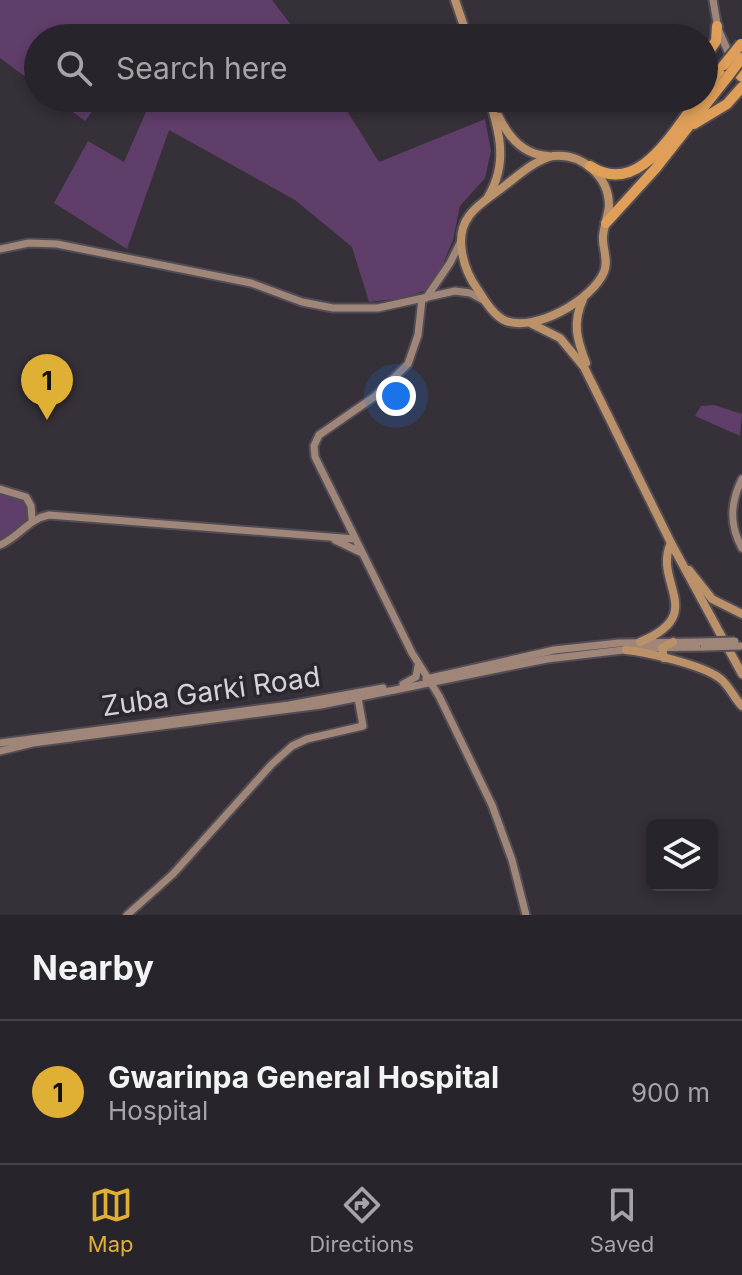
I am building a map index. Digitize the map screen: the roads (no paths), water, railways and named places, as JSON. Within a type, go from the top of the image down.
[{"type":"highway","points":[[736,73],[741,43]]},
{"type":"highway","points":[[718,93],[736,73],[742,58]]},
{"type":"highway","points":[[718,83],[736,73]]},
{"type":"highway","points":[[718,110],[741,89]]},
{"type":"highway","points":[[672,131],[681,112]]},
{"type":"highway","points":[[590,166],[607,175],[633,172],[651,158],[688,112]]},
{"type":"highway","points":[[606,223],[702,112]]},
{"type":"highway","points":[[685,131],[715,112]]},
{"type":"main road","points":[[455,0],[463,24]]},
{"type":"main road","points":[[493,112],[501,153],[495,183],[467,219],[462,239],[469,275],[487,303],[503,320],[547,329],[578,357],[671,543],[742,674]]},
{"type":"main road","points":[[496,112],[517,144],[534,154],[572,156],[590,166],[603,182],[608,210],[603,239],[605,269],[579,308],[575,331],[596,390]]},
{"type":"main road","points":[[481,204],[531,166],[553,156]]},
{"type":"main road","points":[[524,323],[559,314],[589,290]]},
{"type":"main road","points":[[640,642],[663,631],[672,617],[675,593],[667,566],[671,543]]},
{"type":"main road","points":[[682,564],[708,597],[742,614]]},
{"type":"main road","points":[[663,631],[666,645],[664,658]]},
{"type":"main road","points":[[626,650],[713,674],[725,683],[742,706]]},
{"type":"street","points":[[717,0],[717,24]]},
{"type":"street","points":[[717,0],[736,73]]},
{"type":"street","points":[[718,28],[736,73]]},
{"type":"street","points":[[462,239],[419,314],[418,335],[408,364],[374,397],[315,439],[317,463],[492,805],[512,860],[526,915]]},
{"type":"street","points":[[0,249],[37,242],[57,244],[233,279],[302,302],[333,308],[369,309],[463,292],[487,303]]},
{"type":"street","points":[[742,479],[734,496],[732,513],[742,548]]},
{"type":"street","points":[[742,487],[735,514],[742,540]]},
{"type":"street","points":[[0,489],[22,495],[49,515]]},
{"type":"street","points":[[28,500],[32,519]]},
{"type":"street","points":[[0,545],[9,541],[32,519],[49,515],[355,539]]},
{"type":"street","points":[[333,538],[342,535],[346,522]]},
{"type":"street","points":[[333,538],[363,555]]},
{"type":"street","points":[[429,681],[554,650],[640,642],[666,645]]},
{"type":"street","points":[[429,681],[547,659],[666,645],[740,644]]},
{"type":"street","points":[[403,684],[418,675],[418,663]]},
{"type":"street","name":"Zuba Garki Road","points":[[0,743],[289,705],[429,681]]},
{"type":"street","name":"Zuba Garki Road","points":[[0,751],[33,743],[236,718],[358,698],[429,681]]},
{"type":"street","name":"Zuba Garki Road","points":[[127,915],[173,874],[292,746],[307,739],[363,726],[358,698]]},
{"type":"place","name":"Gwarinpa General Hospital","points":[[47,420]]}]
